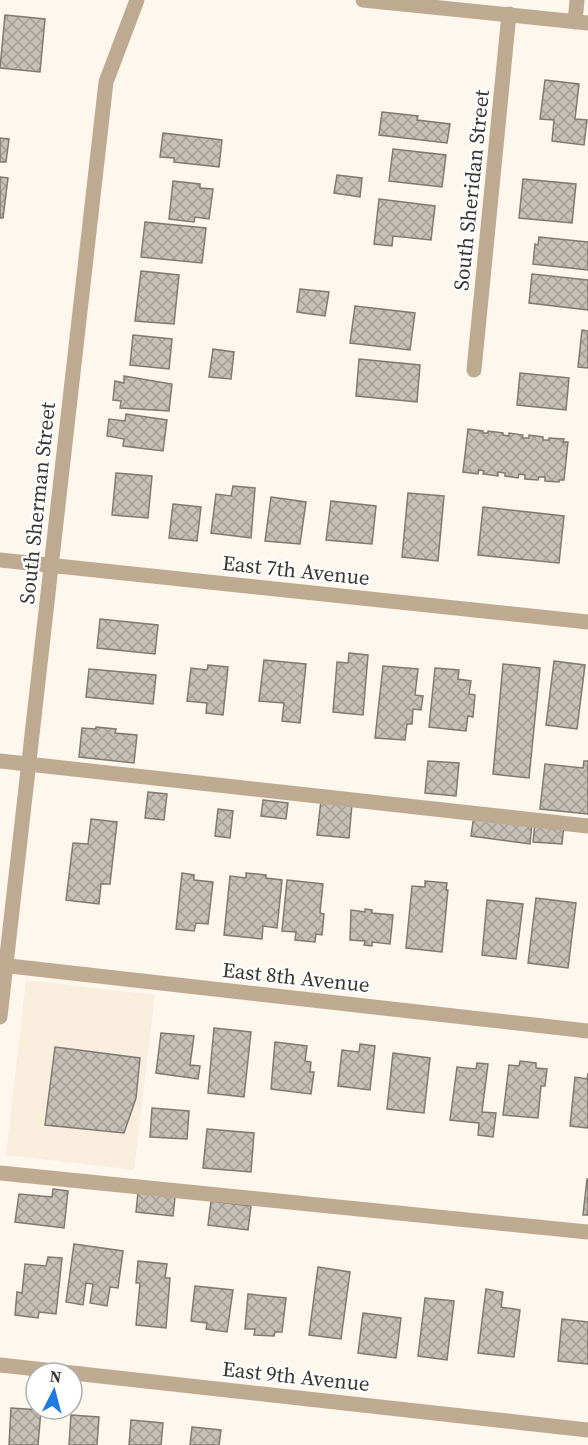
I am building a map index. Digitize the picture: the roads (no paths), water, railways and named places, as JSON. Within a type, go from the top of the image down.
[{"type":"street","name":"South Sherman Street","points":[[0,1017],[3,965],[106,82],[137,0]]},
{"type":"street","points":[[363,0],[581,22],[577,0]]},
{"type":"street","name":"South Sheridan Street","points":[[474,370],[509,15]]},
{"type":"street","name":"East 7th Avenue","points":[[0,560],[588,622]]},
{"type":"street","points":[[0,761],[588,826]]},
{"type":"street","name":"East 8th Avenue","points":[[3,965],[588,1031]]},
{"type":"street","points":[[0,1173],[588,1232]]},
{"type":"street","name":"East 9th Avenue","points":[[0,1365],[588,1430]]}]
